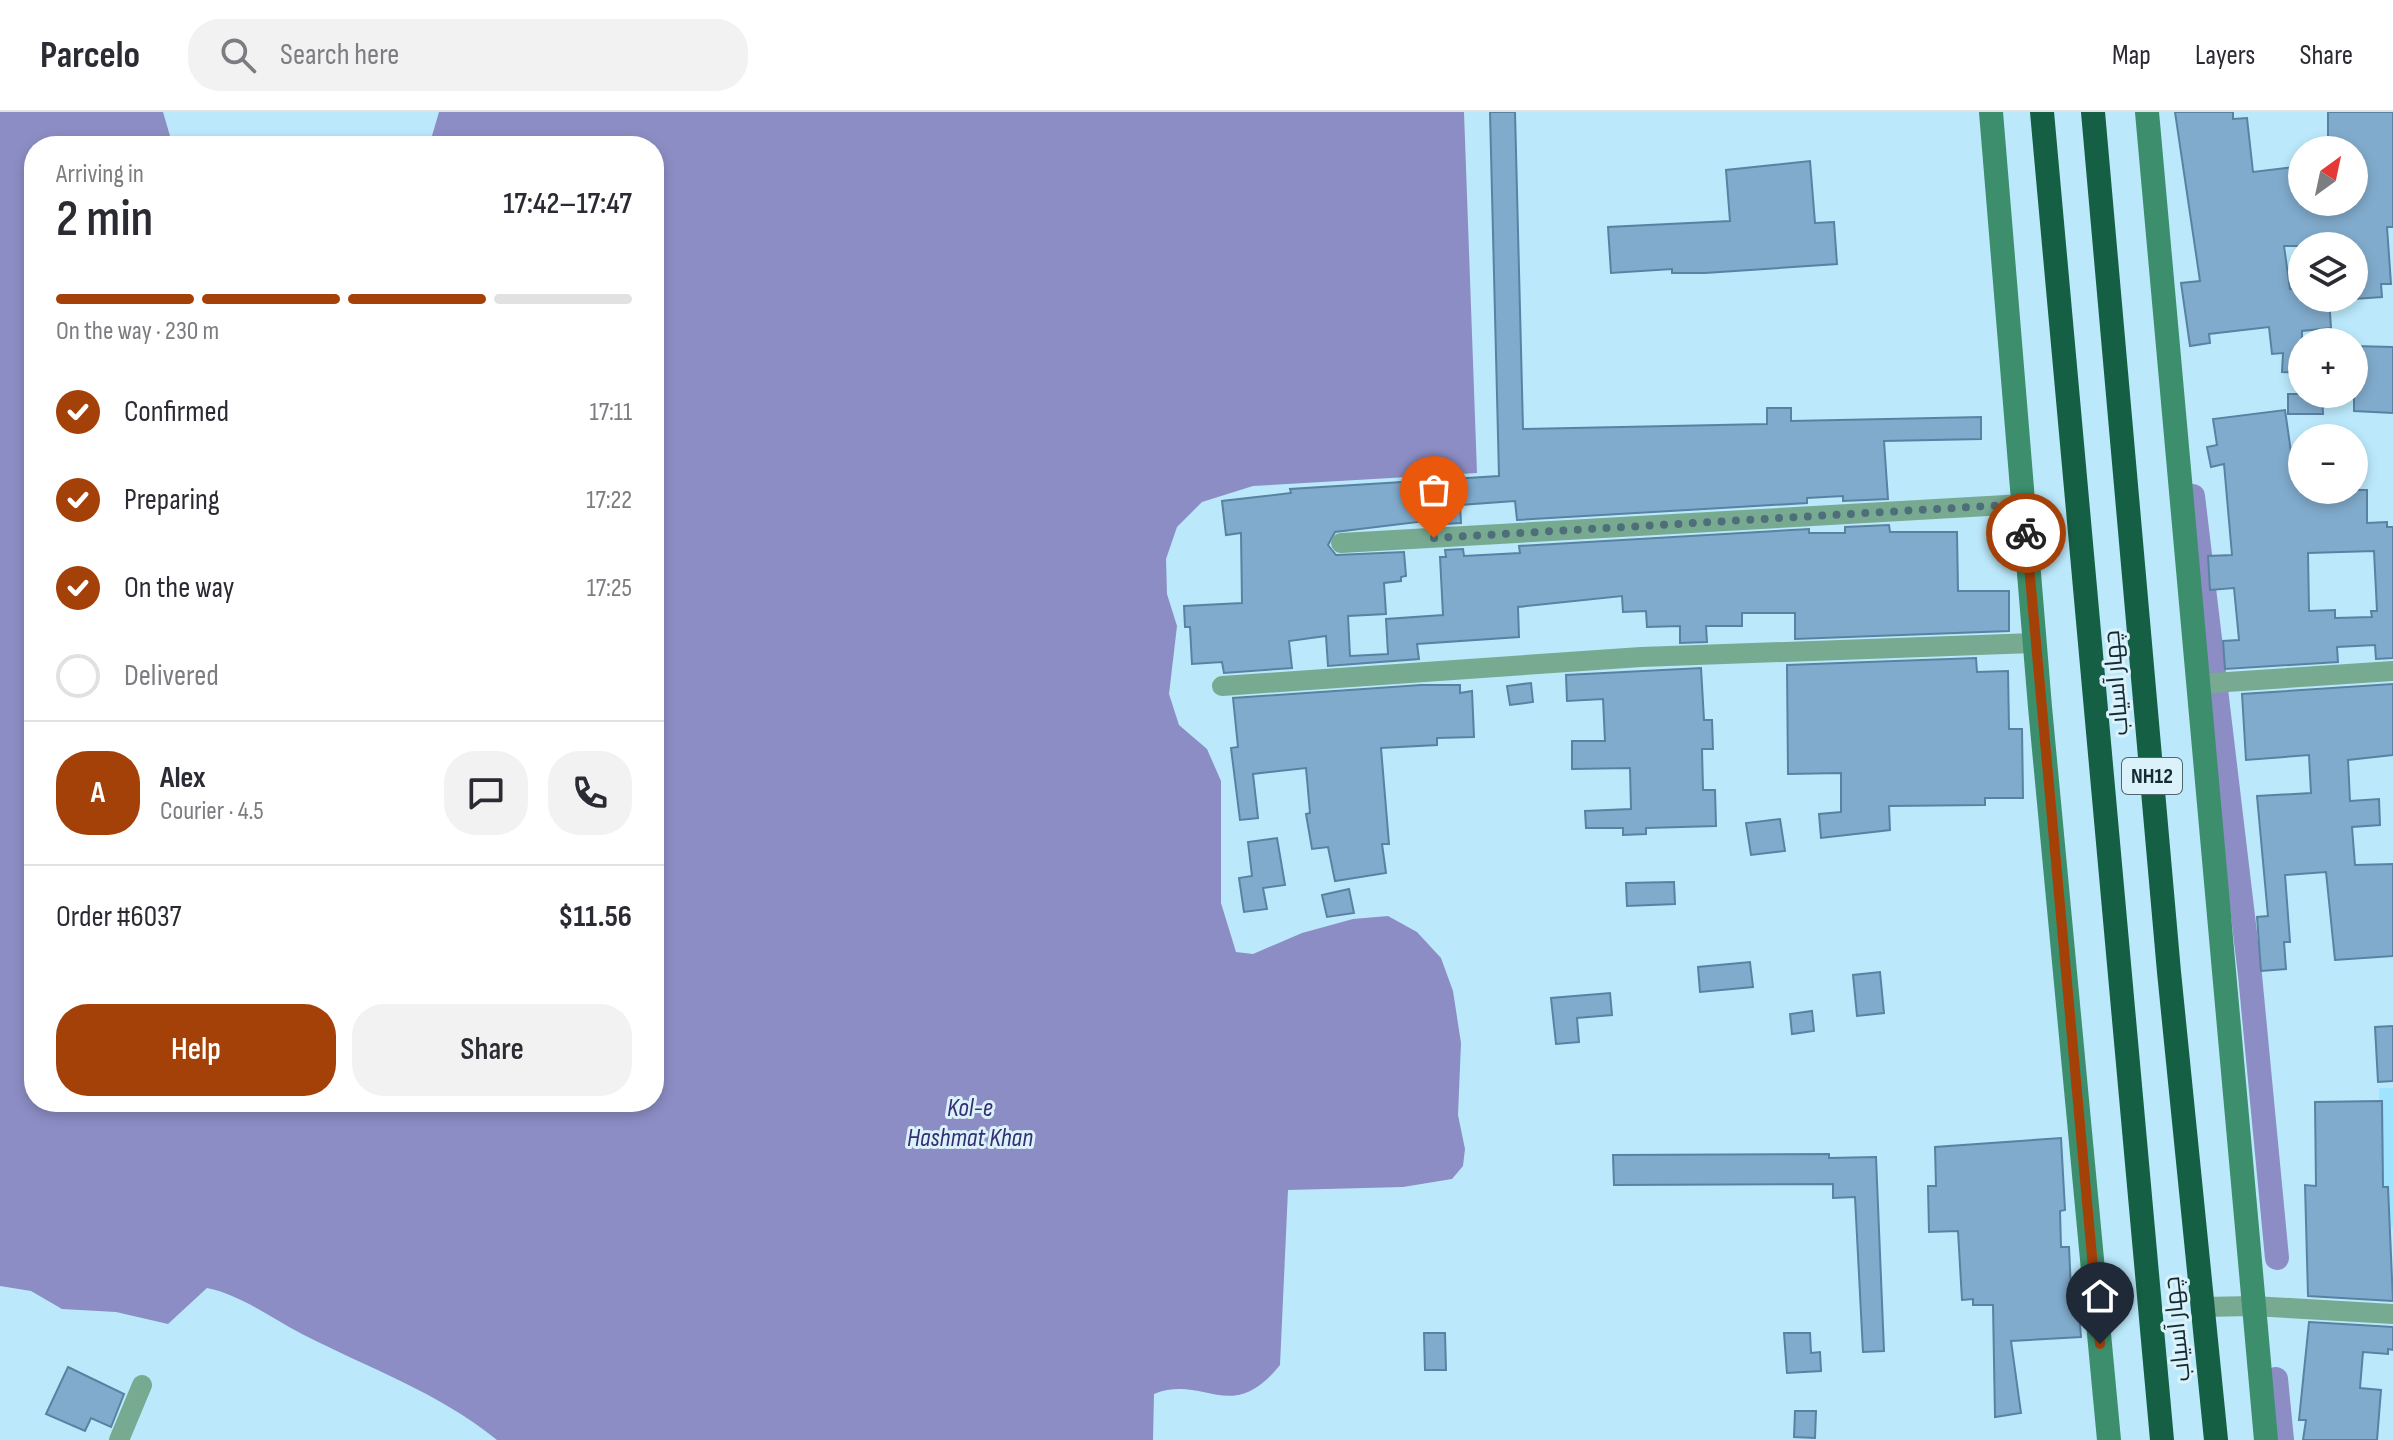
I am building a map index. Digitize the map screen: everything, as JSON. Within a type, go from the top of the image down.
[{"type":"highway","name":"چهار آسیاب","points":[[2042,112],[2162,1440]]},
{"type":"highway","name":"چهار آسیاب","points":[[2093,112],[2169,972],[2216,1440]]},
{"type":"street","points":[[1991,112],[2035,643],[2109,1440]]},
{"type":"street","points":[[2147,112],[2210,683],[2253,1306],[2266,1440]]},
{"type":"street","points":[[1341,543],[2023,504]]},
{"type":"street","points":[[1222,686],[1641,657],[2035,643]]},
{"type":"street","points":[[2210,683],[2393,671]]},
{"type":"street","points":[[2203,1307],[2253,1306],[2393,1314]]},
{"type":"street","points":[[119,1440],[142,1385]]},
{"type":"shaded area","points":[[2379,1088],[2393,1088],[2393,1227],[2382,1227]]},
{"type":"water","name":"Kol-e Hashmat Khan","points":[[0,112],[163,112],[170,136],[24,136],[24,1112],[664,1112],[664,136],[432,136],[439,112],[1464,112],[1477,473],[1253,486],[1202,502],[1177,527],[1166,559],[1167,594],[1177,626],[1169,694],[1179,725],[1207,749],[1221,781],[1221,903],[1236,952],[1253,954],[1302,933],[1353,919],[1388,916],[1417,932],[1441,958],[1453,991],[1461,1043],[1458,1115],[1465,1149],[1463,1166],[1452,1179],[1403,1187],[1288,1190],[1280,1365],[1263,1383],[1232,1396],[1188,1390],[1154,1394],[1153,1440],[497,1440],[427,1394],[220,1291],[207,1288],[168,1324],[116,1312],[62,1309],[31,1291],[0,1286]]},
{"type":"building","points":[[1490,112],[1515,112],[1523,429],[1767,424],[1767,408],[1791,408],[1791,421],[1981,417],[1981,439],[1884,441],[1888,499],[1843,501],[1843,496],[1807,498],[1807,503],[1517,520],[1515,501],[1460,505],[1461,523],[1443,524],[1442,519],[1335,532],[1328,545],[1336,555],[1404,552],[1406,576],[1401,577],[1401,581],[1384,583],[1386,614],[1348,616],[1350,656],[1388,654],[1386,619],[1443,615],[1440,557],[1446,557],[1445,550],[1463,549],[1464,556],[1520,553],[1519,546],[1809,529],[1809,533],[1845,533],[1845,527],[1889,525],[1890,532],[1957,532],[1958,591],[2009,591],[2009,631],[1795,639],[1795,613],[1742,613],[1742,626],[1706,626],[1707,642],[1680,643],[1680,626],[1647,627],[1646,611],[1623,612],[1622,596],[1518,607],[1519,637],[1417,644],[1419,659],[1328,666],[1326,636],[1289,641],[1292,668],[1224,673],[1222,662],[1192,664],[1190,627],[1185,627],[1184,606],[1242,603],[1241,533],[1226,535],[1222,501],[1291,493],[1290,489],[1499,476]]},
{"type":"building","points":[[2175,112],[2233,112],[2233,119],[2247,118],[2253,172],[2288,168],[2288,216],[2368,216],[2368,136],[2328,136],[2328,112],[2393,112],[2393,227],[2387,227],[2391,284],[2381,284],[2382,297],[2368,298],[2368,232],[2288,232],[2288,246],[2284,246],[2288,312],[2330,312],[2331,328],[2288,328],[2288,372],[2282,372],[2283,353],[2272,354],[2269,327],[2209,334],[2210,343],[2190,346],[2181,283],[2200,281]]},
{"type":"building","points":[[1810,161],[1815,223],[1834,222],[1837,264],[1705,273],[1672,273],[1672,269],[1611,273],[1608,227],[1730,221],[1726,170]]},
{"type":"building","points":[[2368,346],[2393,347],[2393,413],[2354,411],[2354,408],[2368,408]]},
{"type":"building","points":[[2288,408],[2323,408],[2323,414],[2288,414]]},
{"type":"building","points":[[2285,410],[2288,504],[2367,504],[2367,523],[2387,522],[2387,527],[2393,527],[2393,658],[2376,659],[2375,645],[2337,647],[2338,662],[2225,669],[2223,641],[2239,640],[2234,588],[2210,590],[2208,556],[2232,555],[2224,464],[2211,467],[2207,447],[2217,445],[2213,419]],"holes":[[[2374,551],[2377,611],[2371,611],[2372,617],[2335,618],[2335,610],[2309,611],[2308,553]]]},
{"type":"building","points":[[1976,658],[1977,672],[2008,671],[2009,729],[2022,729],[2023,798],[1985,798],[1985,805],[1889,806],[1890,830],[1821,838],[1819,814],[1841,812],[1841,773],[1788,774],[1787,665]]},
{"type":"building","points":[[1701,668],[1704,720],[1712,720],[1713,749],[1702,749],[1703,790],[1715,790],[1716,826],[1646,828],[1646,834],[1623,835],[1623,828],[1586,828],[1585,811],[1631,809],[1630,768],[1572,769],[1572,741],[1605,741],[1603,699],[1567,701],[1566,675]]},
{"type":"building","points":[[1531,683],[1533,702],[1510,705],[1507,686]]},
{"type":"building","points":[[2393,684],[2393,755],[2348,760],[2350,801],[2379,799],[2380,825],[2352,827],[2355,865],[2393,864],[2393,956],[2335,960],[2326,872],[2285,875],[2290,942],[2284,942],[2286,969],[2261,971],[2257,917],[2268,916],[2257,796],[2311,793],[2309,755],[2246,760],[2242,694]]},
{"type":"building","points":[[1460,685],[1460,693],[1472,691],[1474,737],[1437,738],[1437,745],[1381,748],[1389,844],[1382,844],[1386,873],[1335,881],[1328,847],[1312,849],[1306,814],[1310,813],[1306,768],[1253,774],[1258,818],[1240,820],[1231,748],[1238,747],[1233,698]]},
{"type":"building","points":[[1780,819],[1785,851],[1751,855],[1746,823]]},
{"type":"building","points":[[1277,838],[1285,885],[1263,888],[1267,909],[1244,912],[1239,878],[1252,876],[1248,842]]},
{"type":"building","points":[[1674,882],[1675,904],[1627,906],[1626,883]]},
{"type":"building","points":[[1349,889],[1354,913],[1327,917],[1322,895]]},
{"type":"building","points":[[1750,962],[1753,987],[1700,992],[1698,967]]},
{"type":"building","points":[[1880,972],[1884,1013],[1857,1016],[1853,975]]},
{"type":"building","points":[[1610,993],[1612,1015],[1577,1018],[1579,1042],[1556,1044],[1551,998]]},
{"type":"building","points":[[1812,1011],[1814,1031],[1792,1034],[1790,1014]]},
{"type":"building","points":[[2393,1026],[2393,1081],[2378,1082],[2375,1027]]},
{"type":"building","points":[[2382,1101],[2383,1187],[2388,1187],[2393,1301],[2308,1296],[2305,1185],[2316,1186],[2315,1102]]},
{"type":"building","points":[[2061,1138],[2065,1210],[2060,1211],[2061,1247],[2069,1247],[2072,1311],[2079,1311],[2081,1337],[2011,1341],[2021,1413],[1995,1417],[1993,1305],[1973,1305],[1973,1299],[1962,1300],[1958,1231],[1929,1232],[1928,1186],[1936,1186],[1935,1147]]},
{"type":"building","points":[[1829,1154],[1829,1158],[1876,1157],[1884,1351],[1863,1352],[1855,1197],[1833,1198],[1833,1184],[1614,1185],[1613,1155]]},
{"type":"building","points":[[2309,1322],[2393,1327],[2393,1350],[2388,1349],[2388,1354],[2363,1352],[2360,1388],[2381,1390],[2377,1440],[2303,1440],[2306,1420],[2299,1420]]},
{"type":"building","points":[[1424,1333],[1445,1333],[1446,1370],[1425,1370]]},
{"type":"building","points":[[1784,1333],[1810,1333],[1811,1353],[1820,1352],[1821,1371],[1787,1373]]},
{"type":"building","points":[[68,1367],[124,1394],[111,1427],[91,1418],[85,1431],[46,1414]]},
{"type":"building","points":[[1795,1411],[1816,1411],[1815,1438],[1794,1437]]},
{"type":"waterway","points":[[2193,496],[2250,975],[2277,1258]]},
{"type":"waterway","points":[[2276,1379],[2282,1440]]},
{"type":"way so far","points":[[1434,538],[2023,504],[2026,533]]},
{"type":"route","points":[[2026,533],[2100,1344]]}]
